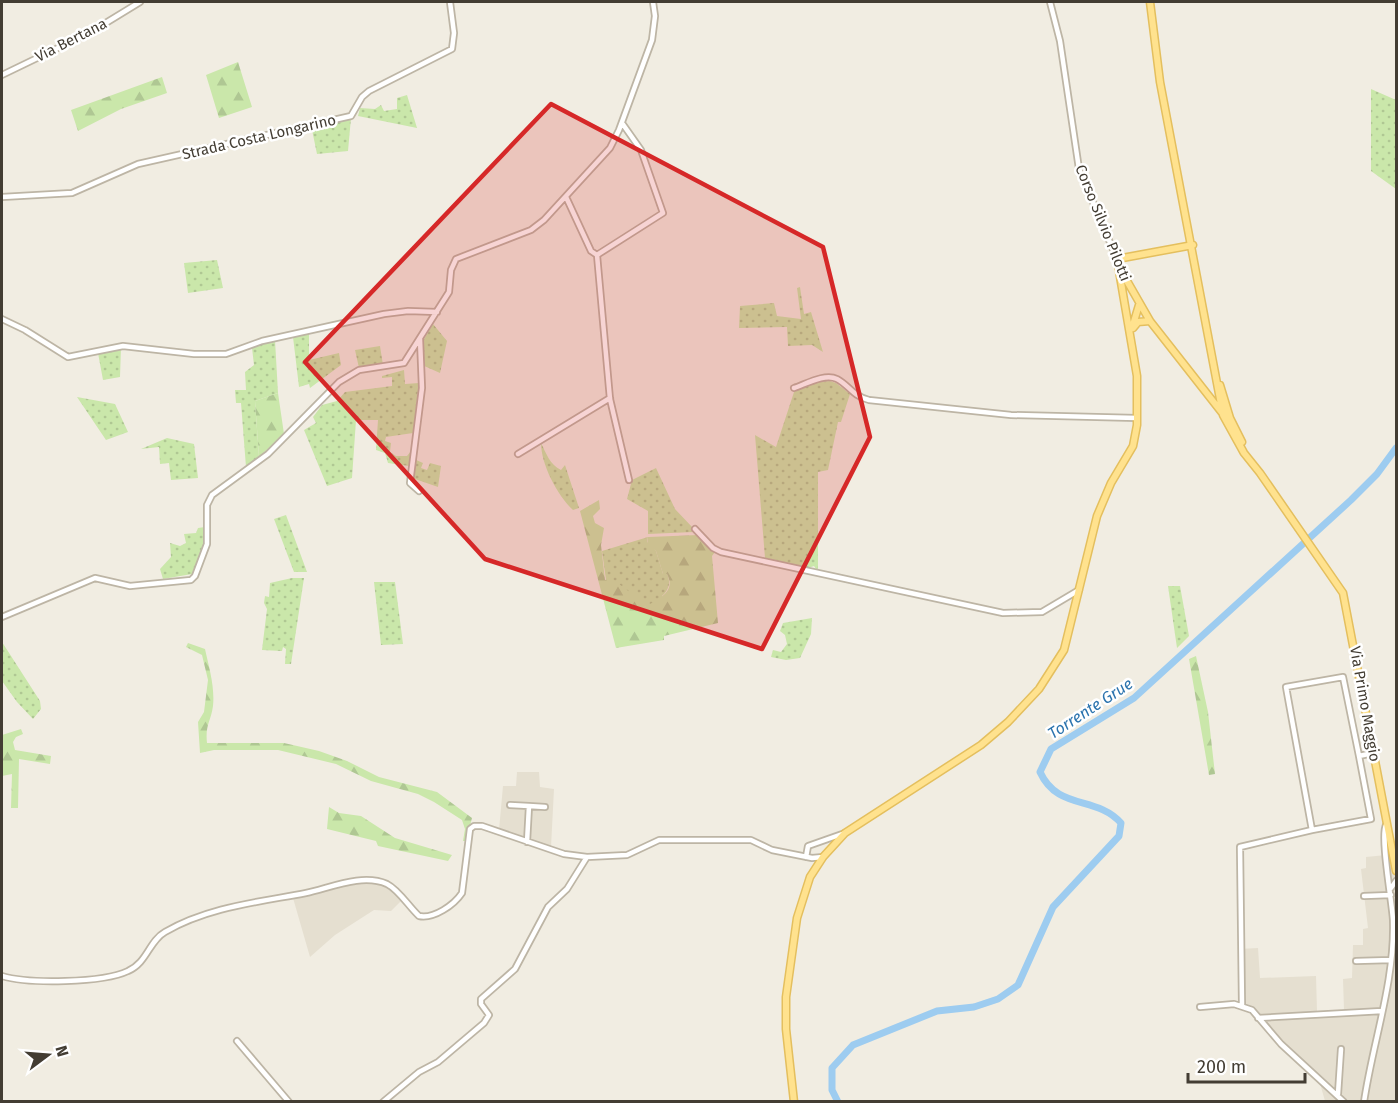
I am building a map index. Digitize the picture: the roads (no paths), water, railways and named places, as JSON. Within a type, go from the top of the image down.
[{"type":"main road","points":[[1150,2],[1160,82],[1221,402]]},
{"type":"main road","points":[[794,1101],[786,1029],[786,997],[800,903],[810,877],[823,857],[845,833],[981,745],[1008,722],[1039,689],[1064,650],[1097,516],[1111,483],[1133,446],[1137,417],[1137,376],[1117,260],[1192,245]]},
{"type":"main road","name":"Corso Silvio Pilotti","points":[[1117,260],[1138,304],[1203,390],[1227,416]]},
{"type":"main road","points":[[1127,310],[1131,303],[1138,304],[1131,331]]},
{"type":"main road","points":[[1131,331],[1138,322],[1150,321]]},
{"type":"main road","points":[[1211,349],[1227,416]]},
{"type":"main road","points":[[1203,390],[1212,391],[1217,386]]},
{"type":"main road","name":"Corso Silvio Pilotti","points":[[1203,390],[1221,402],[1227,416]]},
{"type":"main road","name":"Via Primo Maggio","points":[[1227,416],[1260,473],[1342,593],[1396,871]]},
{"type":"street","name":"Via Bertana","points":[[2,75],[91,32],[140,2]]},
{"type":"street","name":"Strada Costa Longarino","points":[[2,197],[72,193],[132,166],[351,116],[362,97],[369,91],[452,49],[454,33],[450,2]]},
{"type":"street","points":[[2,617],[95,578],[130,586],[191,580],[199,571],[207,544],[207,505],[212,495],[268,454],[339,382],[359,370],[404,363],[449,292],[451,270],[456,259],[530,231],[566,197],[610,148],[622,123],[625,108],[652,40],[655,16],[653,2]]},
{"type":"street","name":"Corso Silvio Pilotti","points":[[1050,2],[1060,42],[1079,169],[1117,260]]},
{"type":"street","points":[[597,255],[663,213],[641,150],[622,123]]},
{"type":"street","points":[[566,197],[591,250],[597,255],[610,398],[629,480]]},
{"type":"street","points":[[2,319],[25,330],[68,357],[133,345],[177,353],[219,355],[294,333],[384,314],[408,311],[437,312]]},
{"type":"street","points":[[419,491],[410,483],[422,387],[420,339]]},
{"type":"street","points":[[794,388],[830,377],[838,380],[853,394],[869,400],[1011,415],[1137,417]]},
{"type":"street","points":[[518,454],[610,398]]},
{"type":"street","points":[[695,529],[713,548],[721,552],[1003,613],[1042,612],[1079,590]]},
{"type":"street","points":[[1312,830],[1286,687],[1343,677],[1371,819]]},
{"type":"street","points":[[1359,756],[1373,753]]},
{"type":"street","points":[[510,806],[545,807]]},
{"type":"street","points":[[527,842],[529,806]]},
{"type":"street","points":[[1242,1005],[1239,847],[1385,816]]},
{"type":"street","points":[[2,976],[29,981],[108,977],[129,971],[141,962],[157,938],[178,925],[251,901],[309,892],[332,884],[374,881],[387,884],[419,916],[432,916],[457,902],[462,893],[470,829],[474,826],[482,825],[564,854],[587,857],[627,855],[659,840],[751,840],[772,850],[806,857],[823,857]]},
{"type":"street","points":[[1364,1101],[1394,952],[1391,888],[1384,840],[1386,825]]},
{"type":"street","points":[[806,857],[808,846],[845,833]]},
{"type":"street","points":[[383,1101],[419,1072],[438,1062],[484,1023],[489,1015],[481,1004],[481,999],[515,969],[548,907],[567,889],[587,857]]},
{"type":"street","points":[[1391,888],[1396,881]]},
{"type":"street","points":[[1364,896],[1391,895]]},
{"type":"street","points":[[1356,961],[1391,960]]},
{"type":"street","points":[[1200,1007],[1221,1004],[1242,1005],[1344,1101]]},
{"type":"street","points":[[1258,1018],[1382,1011]]},
{"type":"street","points":[[237,1041],[289,1101]]},
{"type":"street","points":[[1338,1094],[1341,1049]]},
{"type":"waterway","name":"Torrente Grue","points":[[838,1102],[832,1090],[832,1068],[853,1045],[937,1011],[974,1007],[998,999],[1018,985],[1053,907],[1119,836],[1121,823],[1111,814],[1067,798],[1048,784],[1040,772],[1051,749],[1134,698],[1351,500],[1377,474],[1396,448]]}]
